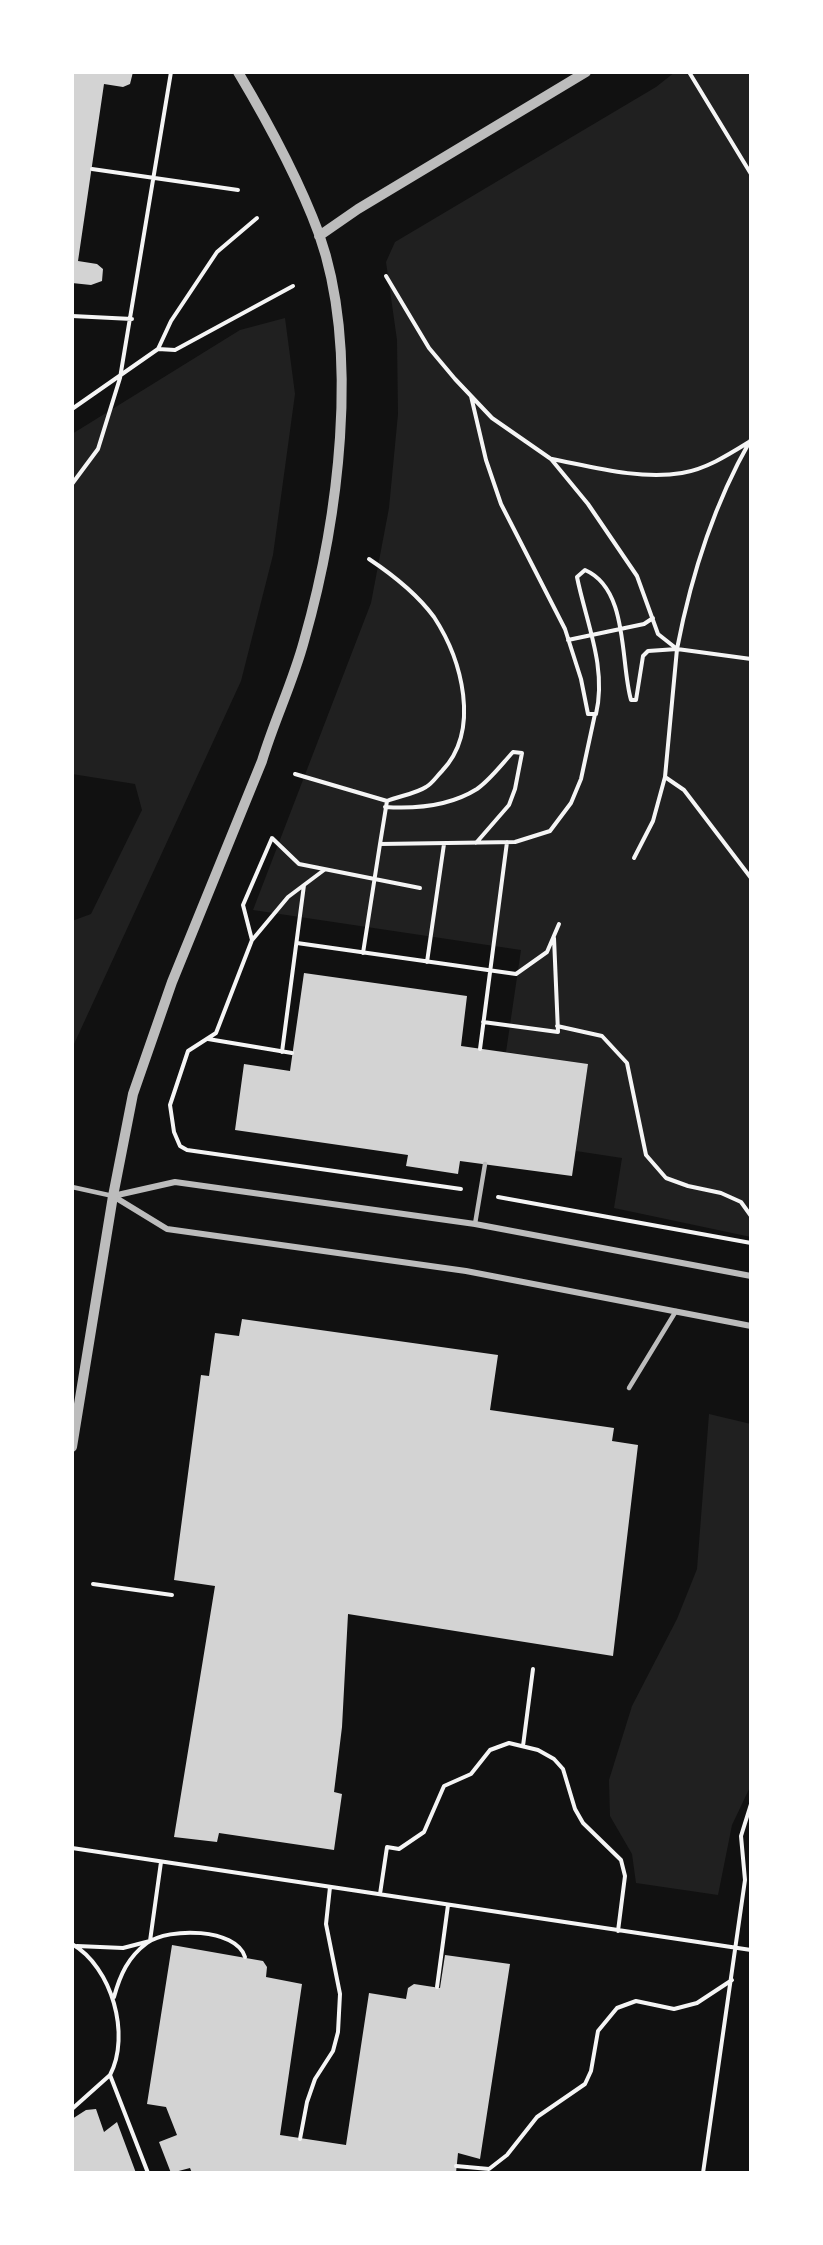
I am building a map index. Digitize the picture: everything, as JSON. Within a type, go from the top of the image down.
[{"type":"street","points":[[72,1448],[113,1196],[133,1094],[172,982],[262,761],[273,724],[304,643],[330,520],[342,393],[338,331],[328,267],[300,186],[238,72]]},
{"type":"street","points":[[319,236],[358,209],[586,72]]},
{"type":"street","points":[[113,1196],[175,1182],[475,1224],[751,1276]]},
{"type":"street","points":[[113,1196],[166,1228],[466,1271],[751,1326]]},
{"type":"lane","points":[[475,1224],[485,1164]]},
{"type":"lane","points":[[72,1187],[113,1196]]},
{"type":"lane","points":[[629,1389],[676,1311]]},
{"type":"path","points":[[72,484],[98,449],[120,378],[132,319],[171,72]]},
{"type":"path","points":[[689,72],[751,174]]},
{"type":"path","points":[[92,169],[238,190]]},
{"type":"path","points":[[72,409],[120,378],[158,349],[171,321],[217,252],[257,218]]},
{"type":"path","points":[[386,276],[429,348],[471,396],[492,418],[551,459],[588,504],[637,576],[658,634],[677,650]]},
{"type":"path","points":[[158,349],[175,350],[293,286]]},
{"type":"path","points":[[72,316],[132,319]]},
{"type":"path","points":[[471,396],[486,459],[501,504],[568,640],[581,679],[585,710],[588,714],[596,714]]},
{"type":"path","points":[[551,459],[640,473],[682,473],[718,461],[751,441]]},
{"type":"path","points":[[634,858],[653,821],[665,777],[677,650],[687,600],[708,531],[732,472],[751,441]]},
{"type":"path","points":[[296,774],[387,801],[427,787],[449,764],[461,741],[462,683],[453,653],[433,617],[398,579],[369,559]]},
{"type":"path","points":[[380,844],[507,842],[550,831],[571,803],[581,779],[596,714],[599,682],[592,633],[577,577],[585,570],[593,573],[606,586],[622,629],[631,700],[636,700],[643,656],[648,651],[677,650],[751,659]]},
{"type":"path","points":[[568,640],[592,633],[622,629],[653,618]]},
{"type":"path","points":[[386,807],[429,806],[456,798],[477,788],[513,752],[522,753],[509,806],[476,843]]},
{"type":"path","points":[[665,777],[684,790],[751,878]]},
{"type":"path","points":[[363,953],[387,801]]},
{"type":"path","points":[[252,940],[243,905],[272,838],[299,864],[420,888]]},
{"type":"path","points":[[480,1048],[507,842]]},
{"type":"path","points":[[427,962],[444,844]]},
{"type":"path","points":[[325,869],[288,897],[252,940],[216,1033],[188,1051],[170,1105],[174,1132],[180,1146],[187,1150],[481,1193],[751,1243]]},
{"type":"path","points":[[282,1052],[304,885]]},
{"type":"path","points":[[297,943],[516,974],[547,952],[559,924]]},
{"type":"path","points":[[483,1022],[558,1032],[554,935]]},
{"type":"path","points":[[557,1026],[602,1036],[627,1063],[646,1155],[666,1178],[688,1186],[721,1192],[741,1202],[751,1216]]},
{"type":"path","points":[[207,1039],[292,1053]]},
{"type":"path","points":[[93,1584],[172,1595]]},
{"type":"path","points":[[523,1746],[533,1669]]},
{"type":"path","points":[[380,1894],[387,1847],[399,1849],[424,1832],[444,1786],[471,1774],[490,1750],[508,1743],[538,1750],[554,1759],[563,1769],[574,1809],[583,1824],[621,1860],[625,1876],[618,1930]]},
{"type":"path","points":[[703,2173],[745,1880],[741,1836],[751,1804]]},
{"type":"path","points":[[72,1848],[751,1950]]},
{"type":"path","points":[[113,1998],[124,1968],[133,1955],[150,1941],[161,1862]]},
{"type":"path","points":[[300,2139],[307,2102],[315,2079],[333,2051],[338,2032],[340,1994],[326,1924],[330,1887]]},
{"type":"path","points":[[437,1987],[448,1905]]},
{"type":"path","points":[[74,1945],[123,1947],[170,1934],[207,1934],[229,1941],[243,1951],[245,1958]]},
{"type":"path","points":[[72,2109],[110,2075],[118,2060],[120,2034],[113,1998],[90,1959],[74,1945]]},
{"type":"path","points":[[456,2166],[489,2169],[507,2155],[537,2117],[585,2084],[591,2072],[598,2031],[617,2008],[636,2001],[674,2009],[697,2003],[732,1980]]},
{"type":"path","points":[[110,2075],[148,2173]]},
{"type":"shaded area","points":[[675,72],[751,72],[751,1237],[614,1208],[622,1158],[576,1151],[588,1064],[506,1052],[521,950],[253,910],[371,603],[389,508],[398,414],[397,340],[386,262],[395,242],[656,87]]},
{"type":"shaded area","points":[[285,318],[295,394],[273,555],[241,681],[74,1044],[72,1035],[72,921],[91,914],[142,810],[135,784],[72,774],[72,434],[240,330]]},
{"type":"shaded area","points":[[709,1414],[751,1424],[751,1785],[732,1825],[718,1895],[636,1883],[632,1854],[610,1816],[609,1780],[632,1706],[677,1619],[697,1569]]},
{"type":"building","points":[[72,72],[133,72],[130,84],[123,87],[104,84],[78,261],[97,264],[103,269],[102,281],[91,285],[72,283]]},
{"type":"building","points":[[304,973],[467,996],[461,1046],[588,1064],[572,1176],[460,1161],[458,1174],[406,1166],[408,1155],[235,1130],[244,1064],[290,1071]]},
{"type":"building","points":[[242,1319],[498,1355],[490,1410],[614,1428],[612,1441],[638,1445],[613,1656],[348,1614],[342,1727],[334,1792],[342,1794],[334,1850],[219,1833],[217,1842],[174,1837],[215,1586],[174,1580],[201,1375],[209,1376],[215,1333],[239,1336]]},
{"type":"building","points":[[172,1945],[263,1961],[267,1967],[266,1977],[302,1984],[280,2135],[346,2145],[369,1993],[406,1999],[408,1988],[414,1984],[440,1988],[445,1955],[510,1964],[480,2159],[458,2153],[456,2173],[192,2173],[190,2168],[171,2173],[159,2142],[177,2135],[166,2107],[147,2104]]},
{"type":"building","points":[[96,2109],[104,2132],[117,2122],[136,2173],[72,2173],[72,2119],[86,2110]]}]
